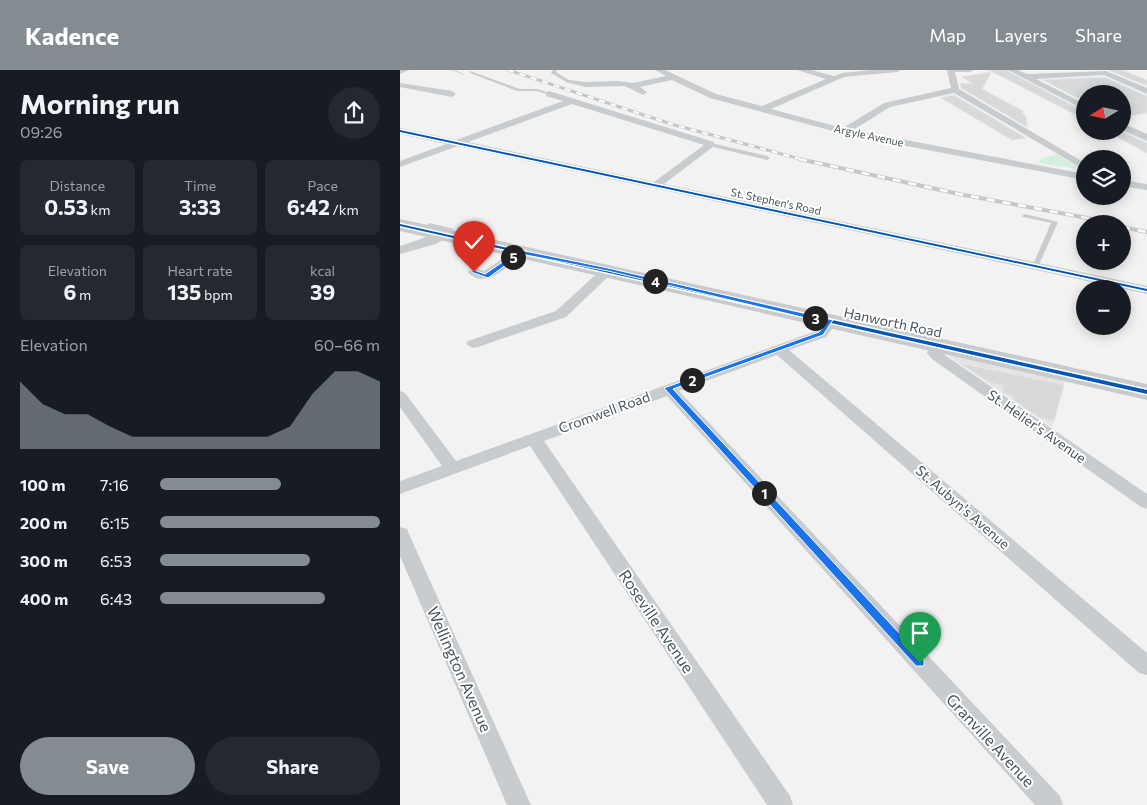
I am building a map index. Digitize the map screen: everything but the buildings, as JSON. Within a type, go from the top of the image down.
[{"type":"main road","name":"Hanworth Road","points":[[400,225],[1147,392]]},
{"type":"street","points":[[400,72],[405,70]]},
{"type":"street","name":"Argyle Avenue","points":[[659,70],[713,96],[844,131],[1076,175]]},
{"type":"street","points":[[801,70],[833,78]]},
{"type":"street","points":[[763,109],[833,78],[897,70]]},
{"type":"street","points":[[955,90],[951,70],[970,70]]},
{"type":"street","points":[[1012,70],[1076,102]]},
{"type":"street","points":[[1026,77],[1106,73],[1147,91]]},
{"type":"street","points":[[633,86],[673,77]]},
{"type":"street","points":[[570,82],[578,85],[617,82],[633,86],[644,92]]},
{"type":"street","points":[[400,86],[452,94]]},
{"type":"street","points":[[844,131],[887,105],[955,90],[1076,162]]},
{"type":"street","points":[[548,94],[711,145]]},
{"type":"street","points":[[400,164],[572,101]]},
{"type":"street","points":[[1131,130],[1147,138]]},
{"type":"street","name":"St. Stephen's Road","points":[[400,131],[1147,290]]},
{"type":"street","points":[[656,185],[711,145]]},
{"type":"street","points":[[1026,166],[1040,157],[1058,151]]},
{"type":"street","points":[[1131,184],[1147,187]]},
{"type":"street","points":[[400,250],[432,241],[444,235]]},
{"type":"street","points":[[474,272],[486,276],[520,252]]},
{"type":"street","points":[[473,344],[561,314],[608,270]]},
{"type":"street","name":"Cromwell Road","points":[[400,488],[668,388],[821,334],[831,322]]},
{"type":"street","name":"St. Helier's Avenue","points":[[936,345],[934,353],[937,356],[1147,503]]},
{"type":"street","name":"St. Aubyn's Avenue","points":[[778,348],[1147,666]]},
{"type":"street","name":"Granville Avenue","points":[[668,388],[1051,805]]},
{"type":"street","points":[[400,396],[452,468]]},
{"type":"street","name":"Roseville Avenue","points":[[533,438],[780,805]]},
{"type":"street","name":"Wellington Avenue","points":[[400,534],[519,805]]},
{"type":"lane","points":[[555,70],[553,72],[570,82]]},
{"type":"lane","points":[[472,72],[519,90],[538,90],[548,94]]},
{"type":"lane","points":[[711,145],[767,158]]},
{"type":"lane","points":[[1024,216],[1055,222],[1036,266]]},
{"type":"shaded area","points":[[950,355],[1065,381],[1052,427],[950,357]]},
{"type":"green space","points":[[1056,154],[1074,164],[1076,169],[1038,163],[1042,158]]},
{"type":"railway","points":[[508,70],[671,124],[804,160]]},
{"type":"railway","points":[[799,159],[959,194],[1076,216]]},
{"type":"railway","points":[[1131,229],[1147,232]]},
{"type":"cycle path","points":[[400,131],[1147,290]]},
{"type":"cycle path","points":[[400,225],[1147,392]]},
{"type":"route","points":[[474,272],[486,276],[520,252],[608,270],[831,322],[821,334],[668,388],[920,663]]}]
